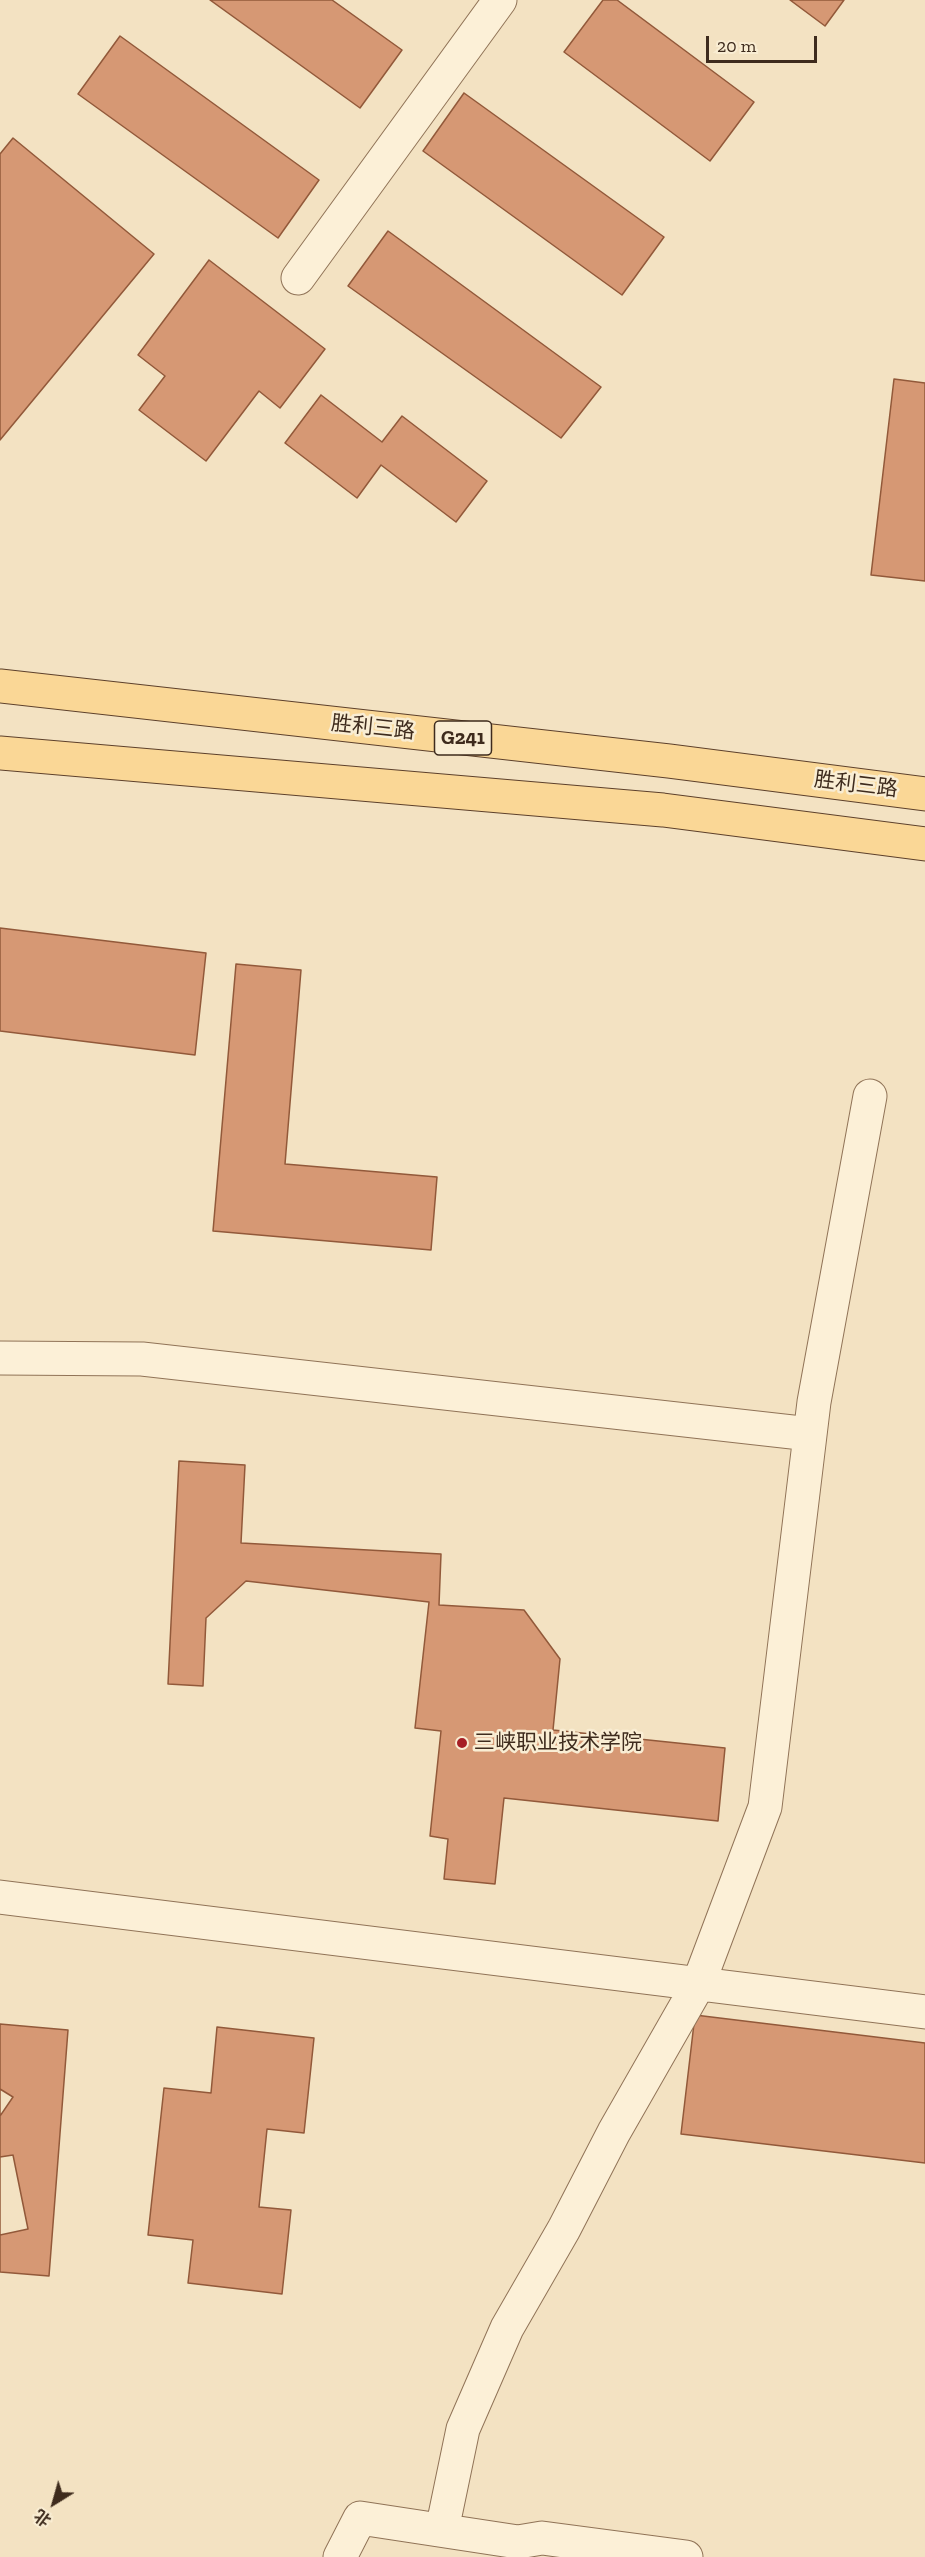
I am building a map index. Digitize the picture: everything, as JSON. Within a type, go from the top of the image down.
[{"type":"main road","name":"胜利三路","points":[[0,686],[669,761],[925,794]]},
{"type":"main road","points":[[0,753],[663,810],[925,844]]},
{"type":"street","points":[[298,278],[500,0]]},
{"type":"street","points":[[442,2530],[463,2429],[507,2328],[564,2229],[614,2132],[698,1985],[765,1807],[810,1434],[870,1096]]},
{"type":"street","points":[[0,1358],[142,1359],[810,1434]]},
{"type":"street","points":[[0,1898],[925,2012]]},
{"type":"street","points":[[340,2557],[360,2518],[442,2530],[517,2549],[542,2538],[686,2557]]},
{"type":"building","points":[[210,0],[332,0],[402,50],[360,108]]},
{"type":"building","points":[[603,0],[617,0],[754,102],[710,161],[564,52]]},
{"type":"building","points":[[790,0],[844,0],[825,26]]},
{"type":"building","points":[[120,36],[319,180],[278,238],[78,94]]},
{"type":"building","points":[[464,93],[664,237],[622,295],[423,151]]},
{"type":"building","points":[[13,138],[154,254],[0,440],[0,154]]},
{"type":"building","points":[[388,231],[601,387],[561,438],[348,286]]},
{"type":"building","points":[[209,260],[325,349],[280,408],[259,391],[206,461],[139,410],[165,376],[138,355]]},
{"type":"building","points":[[894,379],[925,383],[925,581],[871,575]]},
{"type":"building","points":[[321,395],[382,442],[402,416],[487,481],[456,522],[381,465],[357,498],[285,443]]},
{"type":"building","points":[[0,928],[206,953],[195,1055],[0,1031]]},
{"type":"building","points":[[236,964],[301,970],[285,1164],[437,1177],[431,1250],[213,1231]]},
{"type":"building","points":[[179,1461],[245,1465],[241,1543],[441,1554],[439,1605],[524,1610],[560,1659],[553,1730],[725,1748],[718,1821],[504,1798],[495,1884],[444,1879],[448,1839],[430,1836],[441,1731],[415,1728],[429,1602],[246,1581],[206,1618],[203,1686],[168,1684]]},
{"type":"building","points":[[695,2015],[925,2043],[925,2163],[681,2134]]},
{"type":"building","points":[[0,2024],[68,2030],[49,2276],[0,2272]]},
{"type":"building","points":[[217,2027],[314,2038],[304,2133],[267,2129],[259,2207],[291,2210],[282,2294],[188,2283],[193,2240],[148,2235],[164,2088],[211,2093]]},
{"type":"building","points":[[0,2089],[13,2097],[0,2116]]},
{"type":"building","points":[[13,2155],[28,2229],[0,2235],[0,2157]]},
{"type":"place","name":"三峡职业技术学院","points":[[462,1743]]}]
